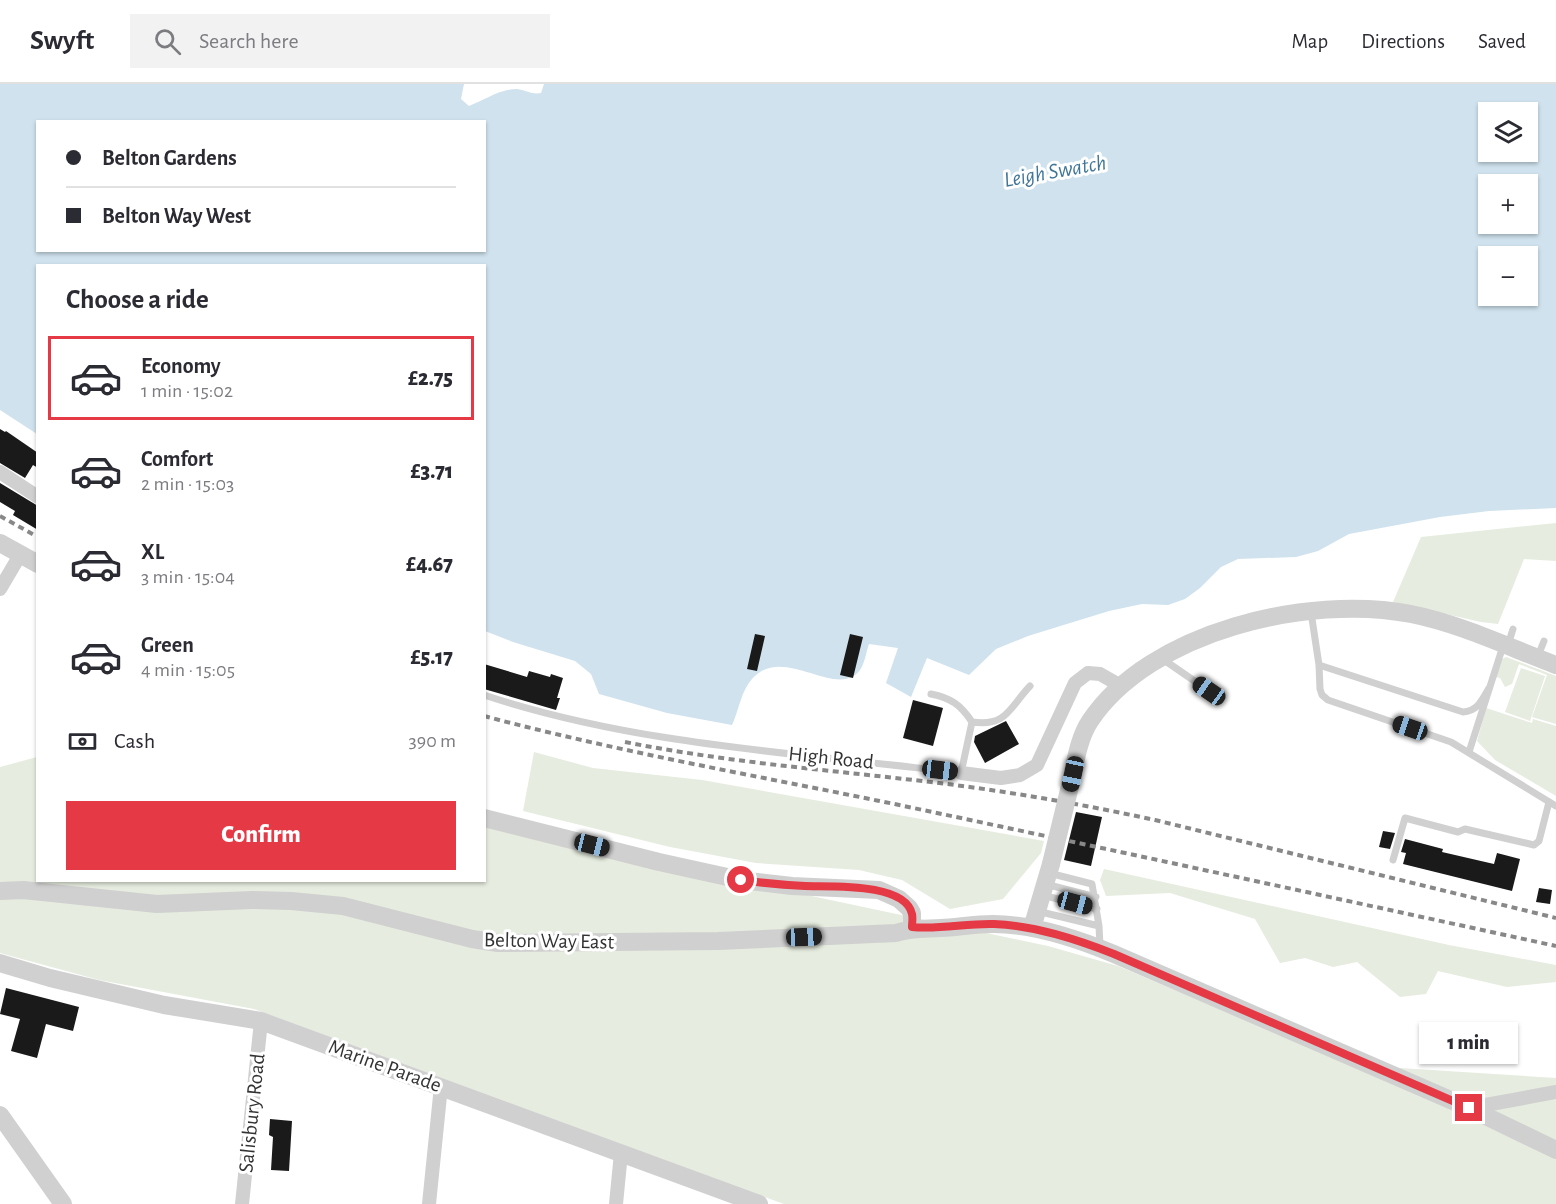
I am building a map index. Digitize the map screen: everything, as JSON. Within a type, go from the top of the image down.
[{"type":"street","points":[[0,472],[36,496]]},
{"type":"street","points":[[0,543],[36,563]]},
{"type":"street","points":[[0,589],[20,555]]},
{"type":"street","points":[[1043,892],[1077,753],[1089,723],[1121,686],[1192,641],[1249,622],[1311,611],[1354,608],[1411,614],[1508,639],[1537,658],[1556,665]]},
{"type":"street","name":"High Road","points":[[961,773],[1001,778],[1020,775],[1037,765],[1075,683],[1088,673],[1100,674],[1121,686]]},
{"type":"street","points":[[486,818],[741,880],[792,886],[879,890],[899,899],[909,908],[912,913],[912,927]]},
{"type":"street","name":"Belton Way East","points":[[0,891],[23,890],[157,904],[252,900],[343,906],[471,939],[498,943],[718,941],[896,933],[912,927],[928,929],[993,924],[1043,892],[1100,948],[1469,1108],[1556,1150]]},
{"type":"street","name":"Marine Parade","points":[[0,963],[50,978],[164,1005],[261,1021],[759,1204]]},
{"type":"street","name":"Salisbury Road","points":[[242,1204],[261,1021]]},
{"type":"street","points":[[429,1204],[441,1086]]},
{"type":"street","points":[[1469,1108],[1556,1092]]},
{"type":"street","points":[[0,1115],[63,1204]]},
{"type":"street","points":[[616,1204],[621,1153]]},
{"type":"lane","points":[[1311,611],[1320,689],[1322,695],[1328,700],[1451,742],[1553,804],[1539,841],[1534,845],[1465,829],[1458,832],[1405,818],[1393,860]]},
{"type":"lane","points":[[1469,752],[1489,688],[1508,639]]},
{"type":"lane","points":[[1537,658],[1544,640]]},
{"type":"lane","points":[[1162,658],[1209,691]]},
{"type":"lane","points":[[1319,665],[1463,712],[1471,712],[1477,708],[1489,688]]},
{"type":"lane","points":[[972,722],[988,724],[999,720],[1030,686]]},
{"type":"lane","points":[[931,694],[947,697],[966,713],[972,722],[961,773]]},
{"type":"lane","name":"High Road","points":[[486,696],[524,708],[589,724],[661,736],[760,751],[961,773]]},
{"type":"lane","points":[[1043,892],[1092,884],[1096,897],[1100,948]]},
{"type":"lane","points":[[1043,892],[1096,897]]},
{"type":"lane","points":[[1043,892],[1096,909]]},
{"type":"lane","points":[[1043,892],[1099,926]]},
{"type":"shaded area","points":[[1556,523],[1556,561],[1524,559],[1498,624],[1393,602],[1421,537]]},
{"type":"shaded area","points":[[1506,657],[1556,676],[1556,724],[1532,717],[1547,675],[1519,664],[1512,684],[1505,687],[1500,678],[1496,677],[1502,659]]},
{"type":"shaded area","points":[[1521,668],[1545,676],[1530,721],[1505,712]]},
{"type":"shaded area","points":[[1486,708],[1532,723],[1533,719],[1556,726],[1556,796],[1495,760],[1477,741]]},
{"type":"shaded area","points":[[534,752],[593,768],[702,780],[1044,841],[1041,853],[1003,899],[950,909],[902,880],[859,870],[756,863],[670,847],[523,811]]},
{"type":"shaded area","points":[[36,757],[36,882],[486,882],[486,827],[1048,946],[1118,966],[1352,1065],[1556,1078],[1556,1204],[784,1204],[254,1009],[99,980],[0,953],[0,767]]},
{"type":"shaded area","points":[[1104,869],[1449,945],[1556,965],[1556,982],[1507,987],[1438,971],[1426,994],[1400,997],[1357,962],[1333,967],[1305,958],[1280,963],[1255,919],[1170,893],[1106,896],[1100,880]]},
{"type":"water","name":"Leigh Swatch","points":[[0,84],[464,84],[461,99],[469,106],[511,89],[541,93],[544,84],[1556,84],[1556,508],[1489,511],[1440,517],[1349,534],[1318,551],[1296,557],[1238,559],[1221,567],[1185,599],[1168,605],[1142,604],[1109,611],[1028,636],[996,649],[969,675],[927,658],[911,697],[886,683],[898,648],[869,644],[862,667],[850,678],[824,677],[779,667],[765,670],[748,684],[732,725],[667,713],[599,694],[591,674],[575,661],[486,631],[486,264],[36,264],[36,433],[0,410]]},
{"type":"building","points":[[0,429],[36,452],[36,467],[33,465],[25,478],[0,463]]},
{"type":"building","points":[[0,483],[36,505],[36,529],[13,515],[15,511],[0,502]]},
{"type":"building","points":[[755,634],[765,636],[757,671],[747,669]]},
{"type":"building","points":[[850,634],[863,637],[853,678],[840,675]]},
{"type":"building","points":[[486,665],[527,677],[529,671],[563,678],[556,710],[486,690]]},
{"type":"building","points":[[913,700],[943,708],[933,746],[903,738]]},
{"type":"building","points":[[1006,721],[1019,744],[985,763],[974,742],[975,736]]},
{"type":"building","points":[[1076,812],[1102,817],[1091,866],[1064,860]]},
{"type":"building","points":[[1383,831],[1395,833],[1390,849],[1379,847]]},
{"type":"building","points":[[1405,839],[1443,849],[1442,852],[1494,864],[1497,853],[1520,859],[1512,891],[1403,864],[1406,853],[1401,852]]},
{"type":"building","points":[[1539,888],[1552,890],[1550,904],[1536,902]]},
{"type":"building","points":[[6,988],[79,1007],[73,1031],[46,1024],[37,1058],[11,1051],[20,1019],[0,1014]]},
{"type":"building","points":[[270,1119],[292,1121],[289,1171],[271,1170],[273,1137],[269,1135]]},
{"type":"railway","points":[[0,516],[36,536]]},
{"type":"railway","points":[[486,716],[641,753],[904,806],[1556,946]]},
{"type":"railway","points":[[625,742],[739,760],[931,782],[1043,798],[1155,820],[1556,918]]},
{"type":"route","points":[[741,880],[792,886],[879,890],[905,903],[912,913],[912,927],[928,929],[993,924],[1054,933],[1100,948],[1469,1108]]}]
